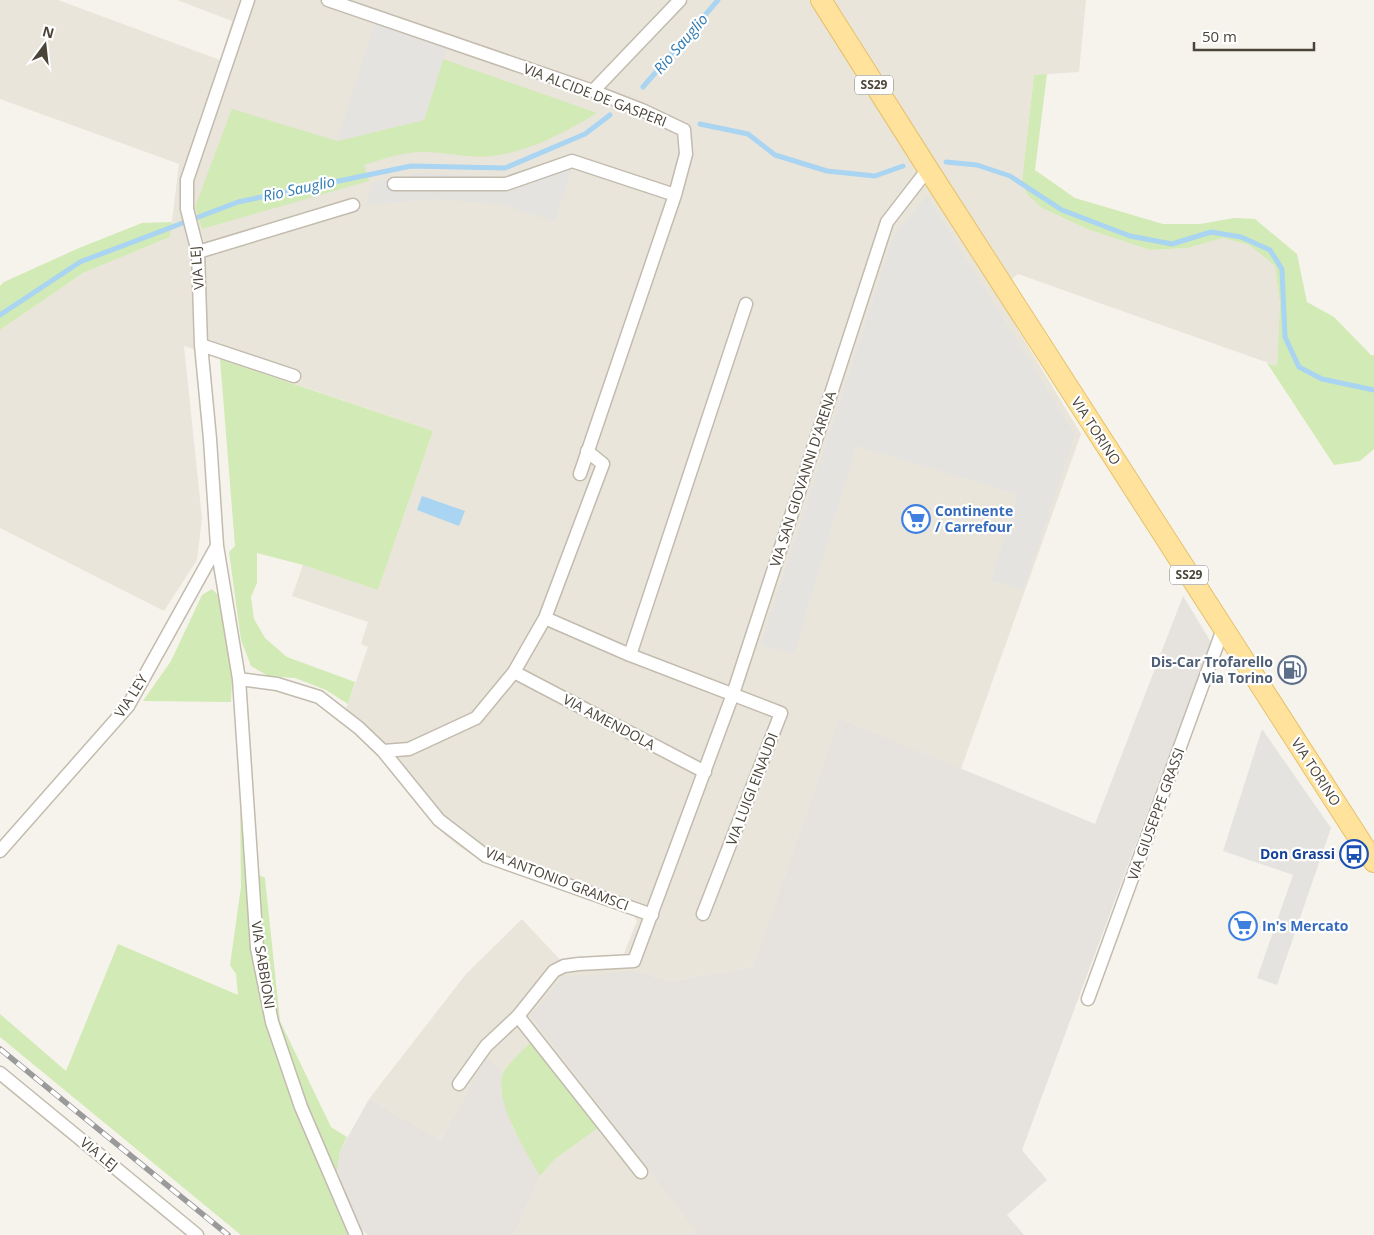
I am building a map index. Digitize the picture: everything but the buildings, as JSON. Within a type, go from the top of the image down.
[{"type":"main road","name":"VIA TORINO","points":[[820,0],[1374,862]]},
{"type":"street","name":"VIA LEJ","points":[[217,546],[210,439],[201,345],[198,252],[187,209],[187,180],[248,0]]},
{"type":"street","name":"VIA ALCIDE DE GASPERI","points":[[328,0],[593,92],[642,110],[684,130],[686,154],[675,194],[580,474]]},
{"type":"street","points":[[593,92],[680,0]]},
{"type":"street","points":[[394,184],[506,184],[572,161],[675,194]]},
{"type":"street","name":"VIA SAN GIOVANNI D'ARENA","points":[[733,694],[887,222],[928,169]]},
{"type":"street","points":[[198,252],[353,205]]},
{"type":"street","points":[[630,655],[746,304]]},
{"type":"street","points":[[201,345],[294,376]]},
{"type":"street","points":[[239,680],[277,684],[319,697],[383,751],[408,749],[476,718],[514,672],[545,618],[603,464],[587,451]]},
{"type":"street","name":"VIA SABBIONI","points":[[217,546],[239,680],[257,948],[272,1022],[301,1107],[356,1235]]},
{"type":"street","name":"VIA LEY","points":[[0,851],[128,706],[217,546]]},
{"type":"street","points":[[459,1084],[486,1046],[518,1016],[554,971],[564,966],[579,964],[634,961],[733,694],[630,655],[545,618]]},
{"type":"street","name":"VIA GIUSEPPE GRASSI","points":[[1088,999],[1223,629]]},
{"type":"street","name":"VIA AMENDOLA","points":[[514,672],[704,772]]},
{"type":"street","name":"VIA LUIGI EINAUDI","points":[[703,914],[781,713],[733,694]]},
{"type":"street","name":"VIA ANTONIO GRAMSCI","points":[[383,751],[439,820],[486,856],[652,915]]},
{"type":"street","points":[[518,1016],[641,1172]]},
{"type":"street","name":"VIA LEJ","points":[[0,1073],[197,1235]]},
{"type":"shaded area","points":[[0,0],[58,0],[220,60],[232,21],[177,0],[1086,0],[1079,72],[1034,75],[1022,181],[1042,208],[1087,229],[1150,250],[1188,248],[1223,238],[1249,245],[1275,266],[1280,304],[1277,366],[1018,274],[996,293],[1081,434],[961,769],[839,718],[753,967],[671,981],[634,971],[530,1016],[697,1231],[686,1235],[514,1235],[540,1176],[555,1159],[598,1128],[531,1042],[503,1072],[486,1059],[441,1140],[369,1099],[466,974],[522,919],[563,963],[622,958],[637,921],[633,915],[484,862],[460,847],[444,834],[380,755],[339,720],[348,704],[368,647],[361,644],[368,622],[292,596],[303,565],[378,590],[433,431],[184,346],[202,518],[197,560],[164,611],[0,528],[0,330],[83,273],[170,237],[179,164],[0,99]]},
{"type":"shaded area","points":[[377,17],[449,41],[424,120],[337,141]]},
{"type":"shaded area","points":[[577,153],[555,222],[500,204],[434,199],[365,205],[374,182],[422,173],[503,177]]},
{"type":"shaded area","points":[[927,196],[1075,434],[1023,590],[991,581],[1017,494],[856,446],[794,654],[761,644],[894,235]]},
{"type":"shaded area","points":[[1183,596],[1211,642],[1022,1150],[1047,1180],[1007,1215],[1024,1235],[686,1235],[696,1231],[530,1016],[563,977],[634,971],[671,981],[753,967],[839,718],[1095,824]]},
{"type":"shaded area","points":[[1262,729],[1331,828],[1277,985],[1257,978],[1293,875],[1223,851]]},
{"type":"shaded area","points":[[486,1058],[503,1072],[501,1090],[513,1128],[540,1176],[514,1235],[367,1235],[358,1225],[337,1171],[340,1151],[369,1099],[441,1140]]},
{"type":"green space","points":[[443,59],[597,113],[538,144],[499,155],[480,157],[415,152],[385,158],[364,165],[369,181],[202,229],[195,207],[232,109],[337,141],[424,120]]},
{"type":"green space","points":[[1047,74],[1035,170],[1075,198],[1163,224],[1200,224],[1234,218],[1255,219],[1297,254],[1307,302],[1334,317],[1371,355],[1374,355],[1374,449],[1360,461],[1334,465],[1267,363],[1277,366],[1280,304],[1275,266],[1249,245],[1223,238],[1188,248],[1150,250],[1087,229],[1042,208],[1027,194],[1022,181],[1034,75]]},
{"type":"green space","points":[[172,222],[170,237],[83,273],[0,330],[0,286],[4,282],[79,248],[142,223]]},
{"type":"green space","points":[[220,359],[433,431],[378,590],[303,565],[257,553],[257,583],[251,597],[254,619],[265,638],[287,657],[355,682],[348,704],[326,690],[295,678],[268,676],[251,666],[241,640],[229,552],[235,546]]},
{"type":"green space","points":[[212,589],[221,598],[232,681],[231,702],[143,701],[171,661],[202,595]]},
{"type":"green space","points":[[240,806],[251,948],[266,1027],[293,1105],[348,1235],[241,1235],[0,1037],[0,1014],[66,1071],[118,944],[238,995],[236,974],[230,965],[241,887]]},
{"type":"green space","points":[[257,874],[265,878],[280,1021],[331,1127],[347,1137],[340,1151],[337,1171],[332,1166],[306,1107],[276,1022],[262,946]]},
{"type":"green space","points":[[531,1042],[598,1128],[555,1159],[540,1176],[512,1126],[503,1098],[501,1084],[505,1070]]},
{"type":"water","points":[[422,496],[465,511],[459,526],[417,510]]},
{"type":"waterway","name":"Rio Sauglio","points":[[643,87],[718,0]]},
{"type":"waterway","name":"Rio Sauglio","points":[[0,315],[80,262],[238,202],[411,166],[505,168],[585,134],[610,115]]},
{"type":"waterway","points":[[700,124],[748,134],[775,155],[827,171],[875,176],[903,166]]},
{"type":"waterway","points":[[946,162],[977,165],[1010,176],[1062,210],[1130,236],[1172,244],[1211,232],[1241,237],[1270,250],[1282,269],[1285,337],[1299,367],[1322,379],[1374,390]]},
{"type":"railway","points":[[0,1049],[228,1235]]},
{"type":"place","name":"Continente / Carrefour","points":[[916,519]]},
{"type":"place","name":"Dis-Car Trofarello Via Torino","points":[[1292,670]]},
{"type":"place","name":"Don Grassi","points":[[1354,854]]},
{"type":"place","name":"In's Mercato","points":[[1243,926]]}]
